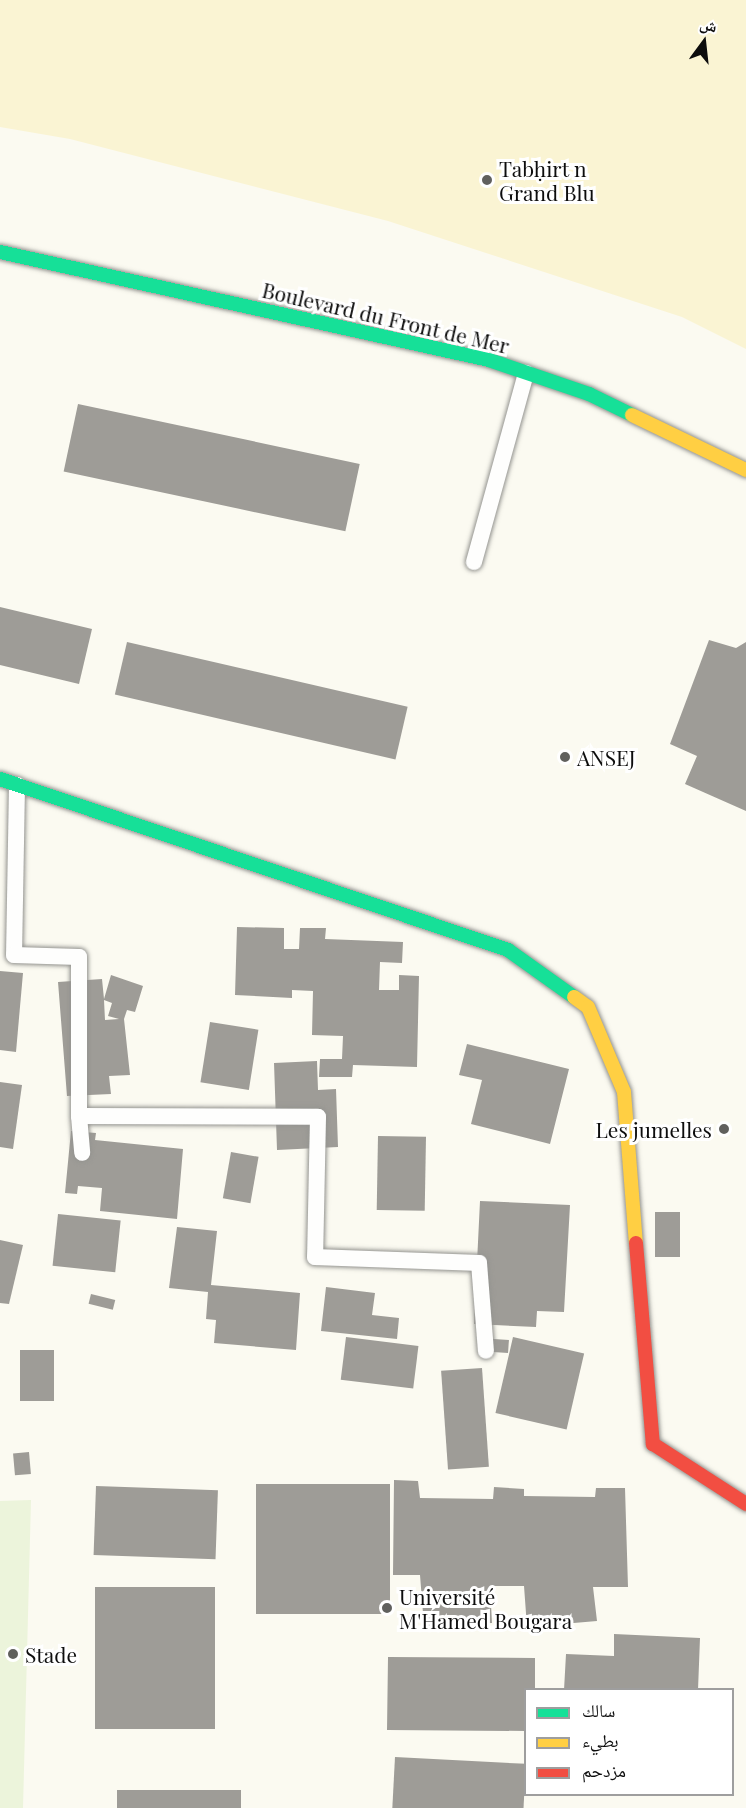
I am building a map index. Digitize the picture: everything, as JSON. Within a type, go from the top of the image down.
[{"type":"street","name":"Boulevard du Front de Mer","points":[[0,252],[489,360],[590,394],[746,470]]},
{"type":"street","points":[[0,779],[508,950],[588,1007],[624,1092],[653,1444],[746,1504]]},
{"type":"lane","points":[[474,562],[526,373]]},
{"type":"lane","points":[[17,784],[14,955],[79,957],[79,1116],[82,1153]]},
{"type":"lane","points":[[79,1116],[318,1117],[315,1257],[479,1263],[486,1351]]},
{"type":"sand","name":"Tabḥirt n Grand Blu","points":[[0,0],[746,0],[746,349],[682,317],[388,221],[70,139],[0,127]]},
{"type":"green space","name":"Stade","points":[[31,1500],[23,1808],[0,1808],[0,1501]]},
{"type":"building","points":[[78,404],[360,464],[345,531],[64,471]]},
{"type":"building","points":[[0,607],[92,629],[79,684],[0,665]]},
{"type":"building","points":[[709,640],[736,648],[746,642],[746,811],[685,784],[697,756],[670,744]]},
{"type":"building","points":[[127,642],[408,707],[395,759],[115,695]]},
{"type":"building","points":[[237,927],[284,928],[284,949],[299,949],[300,928],[326,928],[325,939],[403,942],[402,963],[380,962],[379,990],[399,990],[399,975],[419,976],[417,1067],[353,1065],[352,1077],[319,1077],[320,1059],[342,1059],[343,1036],[312,1035],[313,991],[292,990],[292,998],[235,995]]},
{"type":"building","points":[[0,971],[23,973],[16,1052],[0,1050]]},
{"type":"building","points":[[111,975],[143,986],[135,1012],[127,1010],[124,1019],[130,1075],[109,1076],[111,1094],[67,1096],[58,982],[102,979],[104,999]],"holes":[[[104,1000],[112,1003],[108,1016],[119,1019],[105,1020]]]},
{"type":"building","points":[[210,1022],[258,1030],[249,1090],[200,1082]]},
{"type":"building","points":[[467,1044],[569,1069],[550,1144],[471,1124],[482,1080],[459,1075]]},
{"type":"building","points":[[317,1061],[318,1090],[336,1089],[338,1147],[277,1150],[274,1063]]},
{"type":"building","points":[[0,1082],[22,1085],[13,1149],[0,1147]]},
{"type":"building","points":[[71,1131],[96,1133],[95,1140],[183,1149],[177,1219],[100,1211],[102,1188],[78,1186],[77,1194],[65,1193]]},
{"type":"building","points":[[378,1136],[426,1137],[425,1211],[377,1210]]},
{"type":"building","points":[[231,1152],[259,1157],[250,1203],[223,1198]]},
{"type":"building","points":[[480,1201],[570,1205],[564,1312],[537,1311],[536,1327],[474,1324]]},
{"type":"building","points":[[655,1212],[680,1212],[680,1257],[655,1257]]},
{"type":"building","points":[[58,1214],[121,1221],[115,1272],[53,1266]]},
{"type":"building","points":[[177,1227],[217,1231],[211,1285],[300,1293],[296,1350],[214,1343],[216,1320],[206,1319],[208,1292],[169,1288]]},
{"type":"building","points":[[0,1240],[23,1245],[9,1304],[0,1303]]},
{"type":"building","points":[[326,1287],[375,1293],[372,1315],[399,1318],[397,1339],[321,1331]]},
{"type":"building","points":[[91,1294],[115,1300],[113,1310],[89,1304]]},
{"type":"building","points":[[346,1337],[418,1346],[413,1389],[341,1380]]},
{"type":"building","points":[[513,1337],[584,1353],[567,1429],[495,1413]]},
{"type":"building","points":[[479,1338],[509,1340],[508,1353],[478,1351]]},
{"type":"building","points":[[20,1350],[54,1350],[54,1401],[20,1401]]},
{"type":"building","points":[[482,1368],[489,1467],[448,1470],[441,1371]]},
{"type":"building","points":[[29,1452],[31,1474],[15,1475],[13,1453]]},
{"type":"building","points":[[394,1480],[418,1481],[420,1498],[493,1499],[494,1487],[524,1489],[524,1496],[595,1497],[596,1488],[625,1488],[628,1587],[593,1587],[597,1621],[527,1627],[524,1586],[490,1586],[492,1623],[424,1626],[420,1575],[393,1575]]},
{"type":"building","points":[[256,1484],[390,1484],[390,1614],[256,1614]]},
{"type":"building","points":[[96,1486],[218,1490],[216,1559],[94,1555]]},
{"type":"building","points":[[95,1587],[215,1587],[215,1729],[95,1729]]},
{"type":"building","points":[[614,1634],[700,1638],[698,1688],[564,1688],[566,1654],[614,1656]]},
{"type":"building","points":[[388,1657],[535,1658],[535,1688],[524,1688],[524,1731],[387,1730]]},
{"type":"building","points":[[395,1757],[524,1764],[524,1808],[392,1808]]},
{"type":"building","points":[[117,1790],[241,1790],[241,1808],[117,1808]]},
{"type":"traffic: fast","points":[[0,252],[489,360],[589,394],[632,415]]},
{"type":"traffic: fast","points":[[0,779],[508,950],[574,997]]},
{"type":"traffic: slow","points":[[632,415],[746,470]]},
{"type":"traffic: slow","points":[[574,997],[588,1007],[624,1092],[636,1243]]},
{"type":"traffic: jam","points":[[636,1243],[653,1444],[746,1504]]},
{"type":"place","name":"Tabḥirt n Grand Blu","points":[[487,180]]},
{"type":"place","name":"ANSEJ","points":[[565,757]]},
{"type":"place","name":"Les jumelles","points":[[724,1129]]},
{"type":"place","name":"Université M'Hamed Bougara","points":[[387,1608]]},
{"type":"place","name":"Stade","points":[[13,1654]]}]
